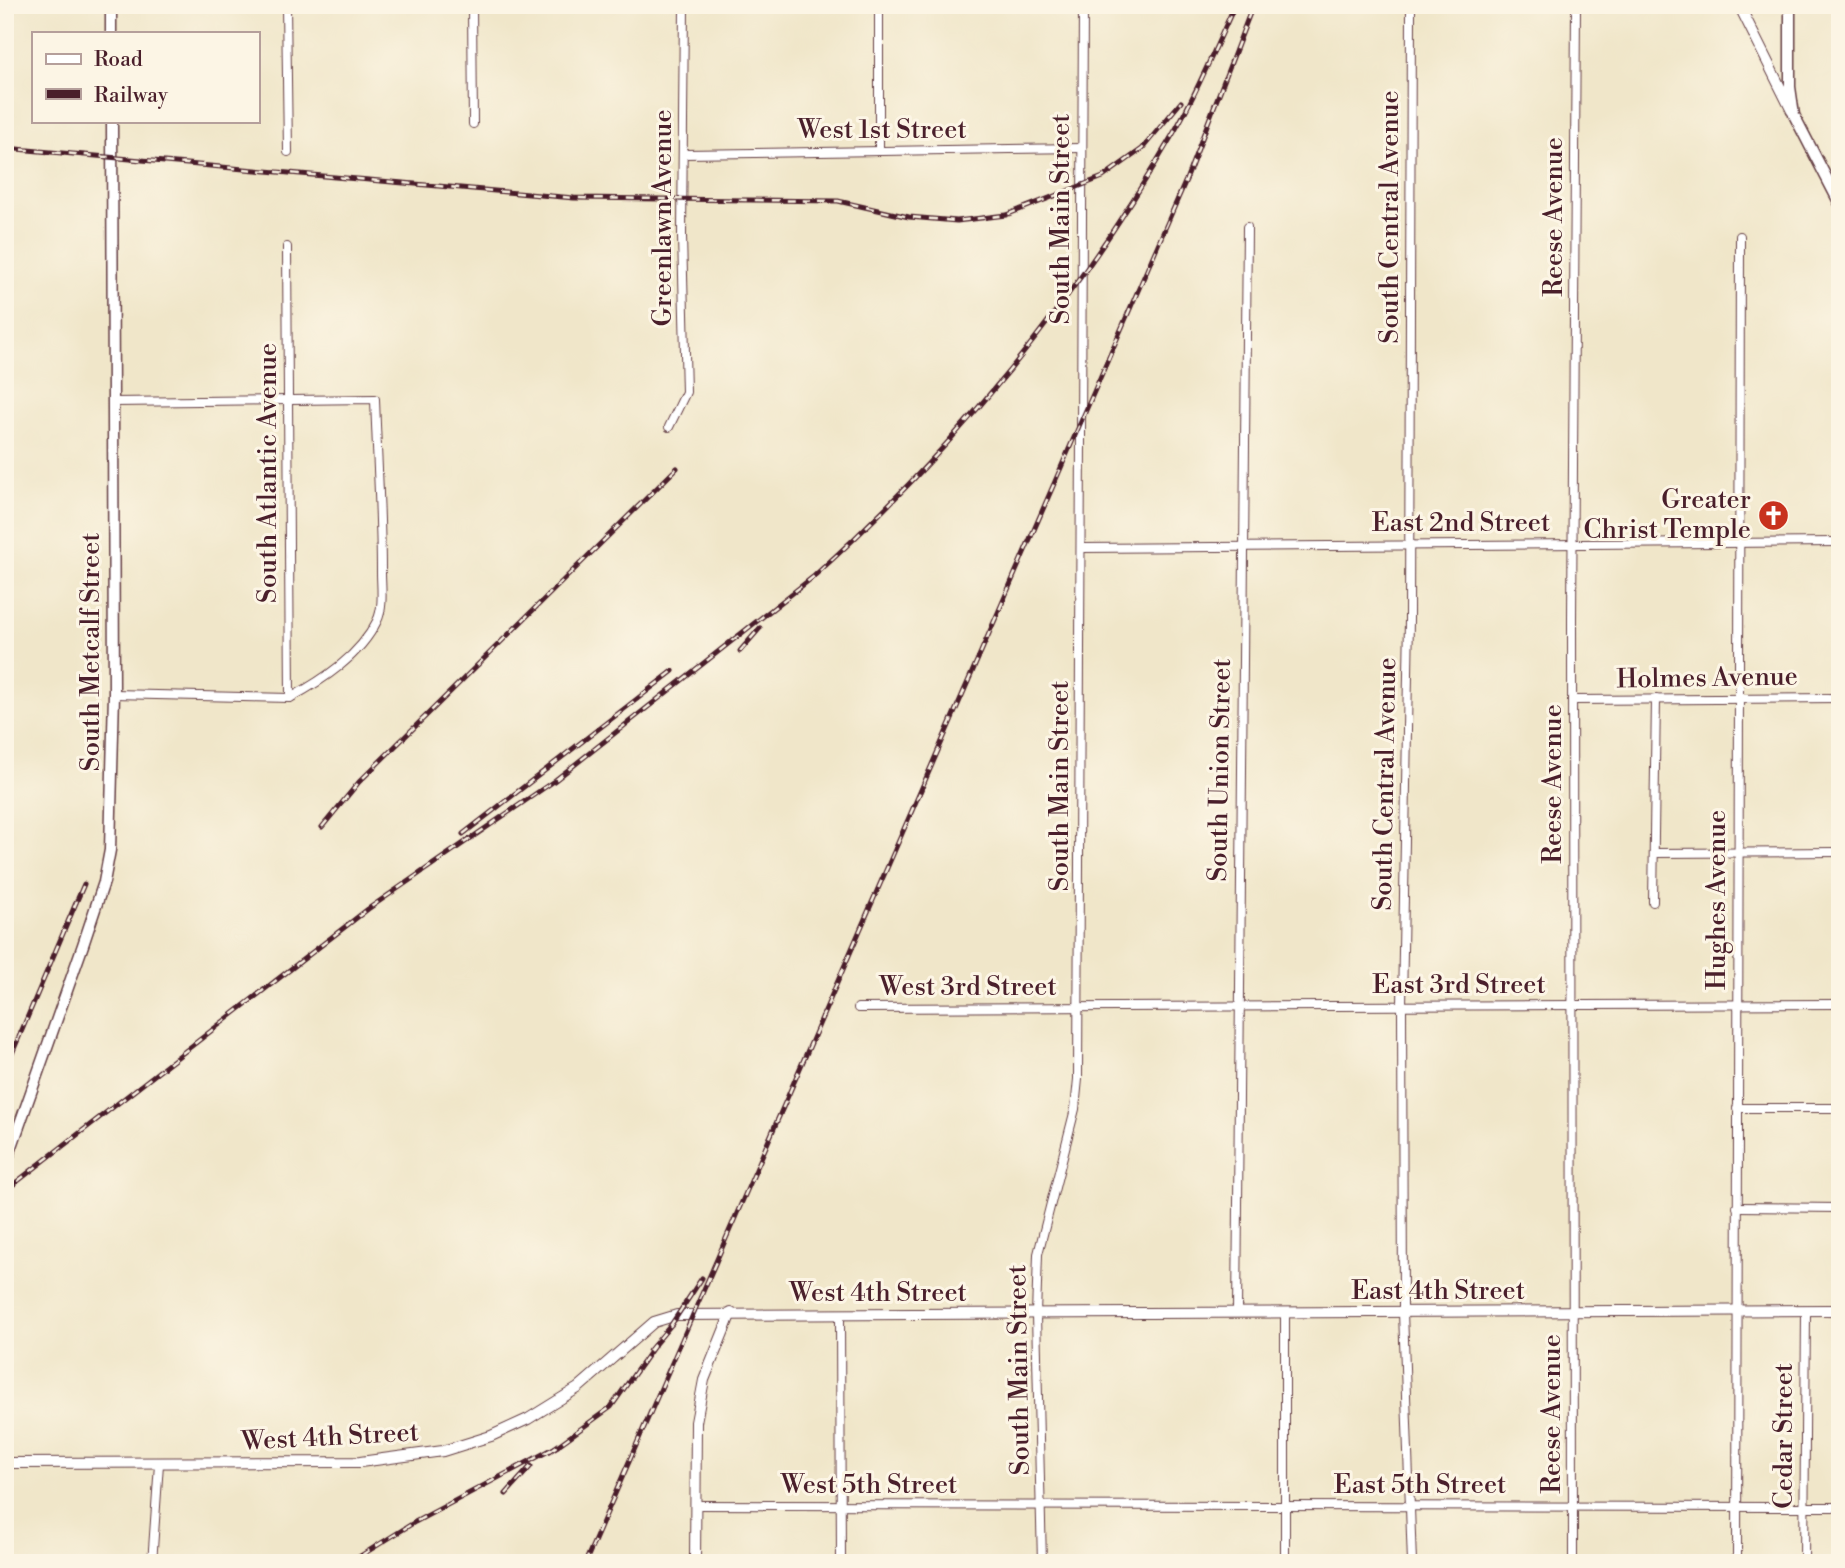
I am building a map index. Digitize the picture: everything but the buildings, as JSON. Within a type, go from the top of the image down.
[{"type":"main road","points":[[111,5],[111,32]]},
{"type":"main road","points":[[1790,5],[1790,87],[1794,115],[1840,204]]},
{"type":"main road","name":"South Metcalf Street","points":[[5,1166],[106,871],[114,783],[112,122]]},
{"type":"street","points":[[286,5],[288,152]]},
{"type":"street","points":[[472,5],[473,124]]},
{"type":"street","name":"Greenlawn Avenue","points":[[669,427],[686,392],[684,5]]},
{"type":"street","points":[[879,5],[879,151]]},
{"type":"street","name":"South Main Street","points":[[1042,1563],[1036,1315],[1038,1254],[1075,1109],[1078,1008],[1083,5]]},
{"type":"street","name":"South Central Avenue","points":[[1412,5],[1409,544],[1402,1006],[1403,1312],[1412,1563]]},
{"type":"street","name":"Reese Avenue","points":[[1573,1563],[1576,5]]},
{"type":"street","points":[[1739,5],[1794,115]]},
{"type":"street","name":"West 1st Street","points":[[684,155],[1082,148]]},
{"type":"street","name":"South Union Street","points":[[1237,1313],[1247,228]]},
{"type":"street","name":"Hughes Avenue","points":[[1737,1563],[1740,236]]},
{"type":"street","name":"South Atlantic Avenue","points":[[287,247],[290,698]]},
{"type":"street","points":[[113,402],[375,399],[381,575],[380,616],[366,639],[354,654],[290,698],[114,694]]},
{"type":"street","name":"East 2nd Street","points":[[1082,548],[1840,542]]},
{"type":"street","name":"Holmes Avenue","points":[[1574,700],[1840,698]]},
{"type":"street","points":[[1653,902],[1656,699]]},
{"type":"street","points":[[1654,853],[1840,852]]},
{"type":"street","name":"East 3rd Street","points":[[1078,1008],[1840,1004]]},
{"type":"street","name":"West 3rd Street","points":[[858,1008],[1078,1008]]},
{"type":"street","points":[[1737,1108],[1840,1108]]},
{"type":"street","points":[[1737,1208],[1840,1208]]},
{"type":"street","name":"Cedar Street","points":[[1804,1563],[1805,1310]]},
{"type":"street","name":"East 4th Street","points":[[1036,1315],[1840,1310]]},
{"type":"street","points":[[695,1563],[695,1435],[701,1396],[711,1359],[731,1313]]},
{"type":"street","name":"West 4th Street","points":[[5,1463],[360,1462],[443,1451],[491,1436],[548,1407],[578,1388],[663,1317],[731,1313],[1036,1315]]},
{"type":"street","points":[[1285,1313],[1285,1563]]},
{"type":"street","points":[[840,1314],[841,1563]]},
{"type":"street","points":[[152,1563],[159,1464]]},
{"type":"street","name":"West 5th Street","points":[[695,1505],[1042,1506]]},
{"type":"street","name":"East 5th Street","points":[[1042,1506],[1840,1507]]},
{"type":"railway","points":[[5,1191],[368,909],[554,781],[813,577],[865,528],[964,424],[1055,313],[1136,195],[1182,118],[1235,5]]},
{"type":"railway","points":[[585,1563],[1186,180],[1253,5]]},
{"type":"railway","points":[[5,148],[574,198],[838,201],[909,217],[957,221],[1006,215],[1103,177],[1142,149],[1181,102]]},
{"type":"railway","points":[[322,827],[359,782],[677,468]]},
{"type":"railway","points":[[740,651],[760,628]]},
{"type":"railway","points":[[463,834],[673,671]]},
{"type":"railway","points":[[5,1070],[84,884]]},
{"type":"railway","points":[[649,1351],[671,1325],[702,1278]]},
{"type":"railway","points":[[550,1451],[611,1407],[654,1346]]},
{"type":"railway","points":[[349,1563],[415,1522],[558,1446]]},
{"type":"railway","points":[[506,1494],[531,1466]]},
{"type":"place","name":"Greater Christ Temple","points":[[1774,515]]}]
